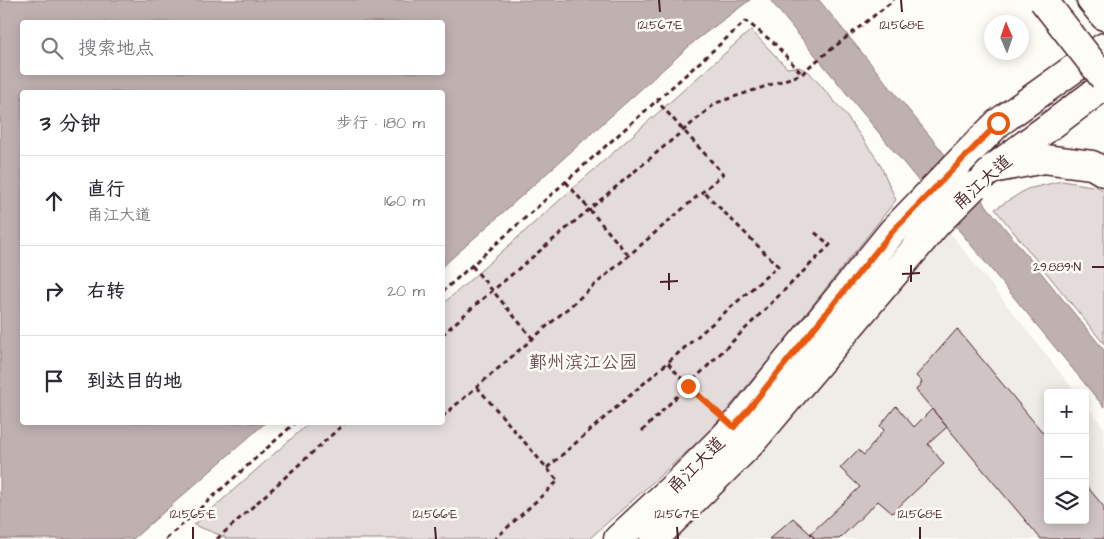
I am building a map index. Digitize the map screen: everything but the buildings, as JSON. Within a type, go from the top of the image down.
[{"type":"main road","points":[[1043,0],[1104,78]]},
{"type":"main road","points":[[1091,0],[1104,16]]},
{"type":"main road","name":"甬江大道","points":[[618,539],[734,427],[892,232],[971,150],[998,123],[1104,47]]},
{"type":"main road","name":"甬江大道","points":[[654,539],[751,443],[937,223],[983,178],[1104,86]]},
{"type":"main road","points":[[983,178],[1044,159],[1092,165],[1104,172]]},
{"type":"path","points":[[445,332],[716,103],[802,74],[894,0]]},
{"type":"path","points":[[445,289],[746,22],[774,43],[802,74]]},
{"type":"path","points":[[445,414],[723,174],[657,101]]},
{"type":"path","points":[[566,182],[628,256]]},
{"type":"path","points":[[548,468],[778,266],[703,191]]},
{"type":"path","points":[[642,431],[830,245],[813,231]]},
{"type":"path","points":[[472,266],[533,339]]},
{"type":"path","points":[[668,363],[688,386],[734,427]]},
{"type":"path","points":[[477,387],[558,481],[495,539]]},
{"type":"path","points":[[166,539],[293,425]]},
{"type":"path","points":[[217,539],[343,425]]},
{"type":"shaded area","points":[[0,0],[750,0],[696,40],[445,264],[445,90],[20,90],[20,425],[263,425],[133,539],[0,539]]},
{"type":"shaded area","points":[[770,0],[819,0],[1104,350],[1104,407]]},
{"type":"shaded area","points":[[947,229],[1073,389],[1044,389],[1044,524],[1089,524],[1089,409],[1104,428],[1104,539],[673,539],[768,448]]},
{"type":"green space","name":"鄞州滨江公园","points":[[751,30],[787,68],[799,67],[809,72],[842,110],[879,162],[896,200],[777,350],[707,434],[589,539],[226,539],[194,525],[307,425],[445,425],[445,302]]},
{"type":"green space","points":[[1062,181],[1098,187],[1104,191],[1104,344],[995,209],[1027,189]]},
{"type":"route","points":[[688,386],[734,427],[892,232],[998,123]]}]
